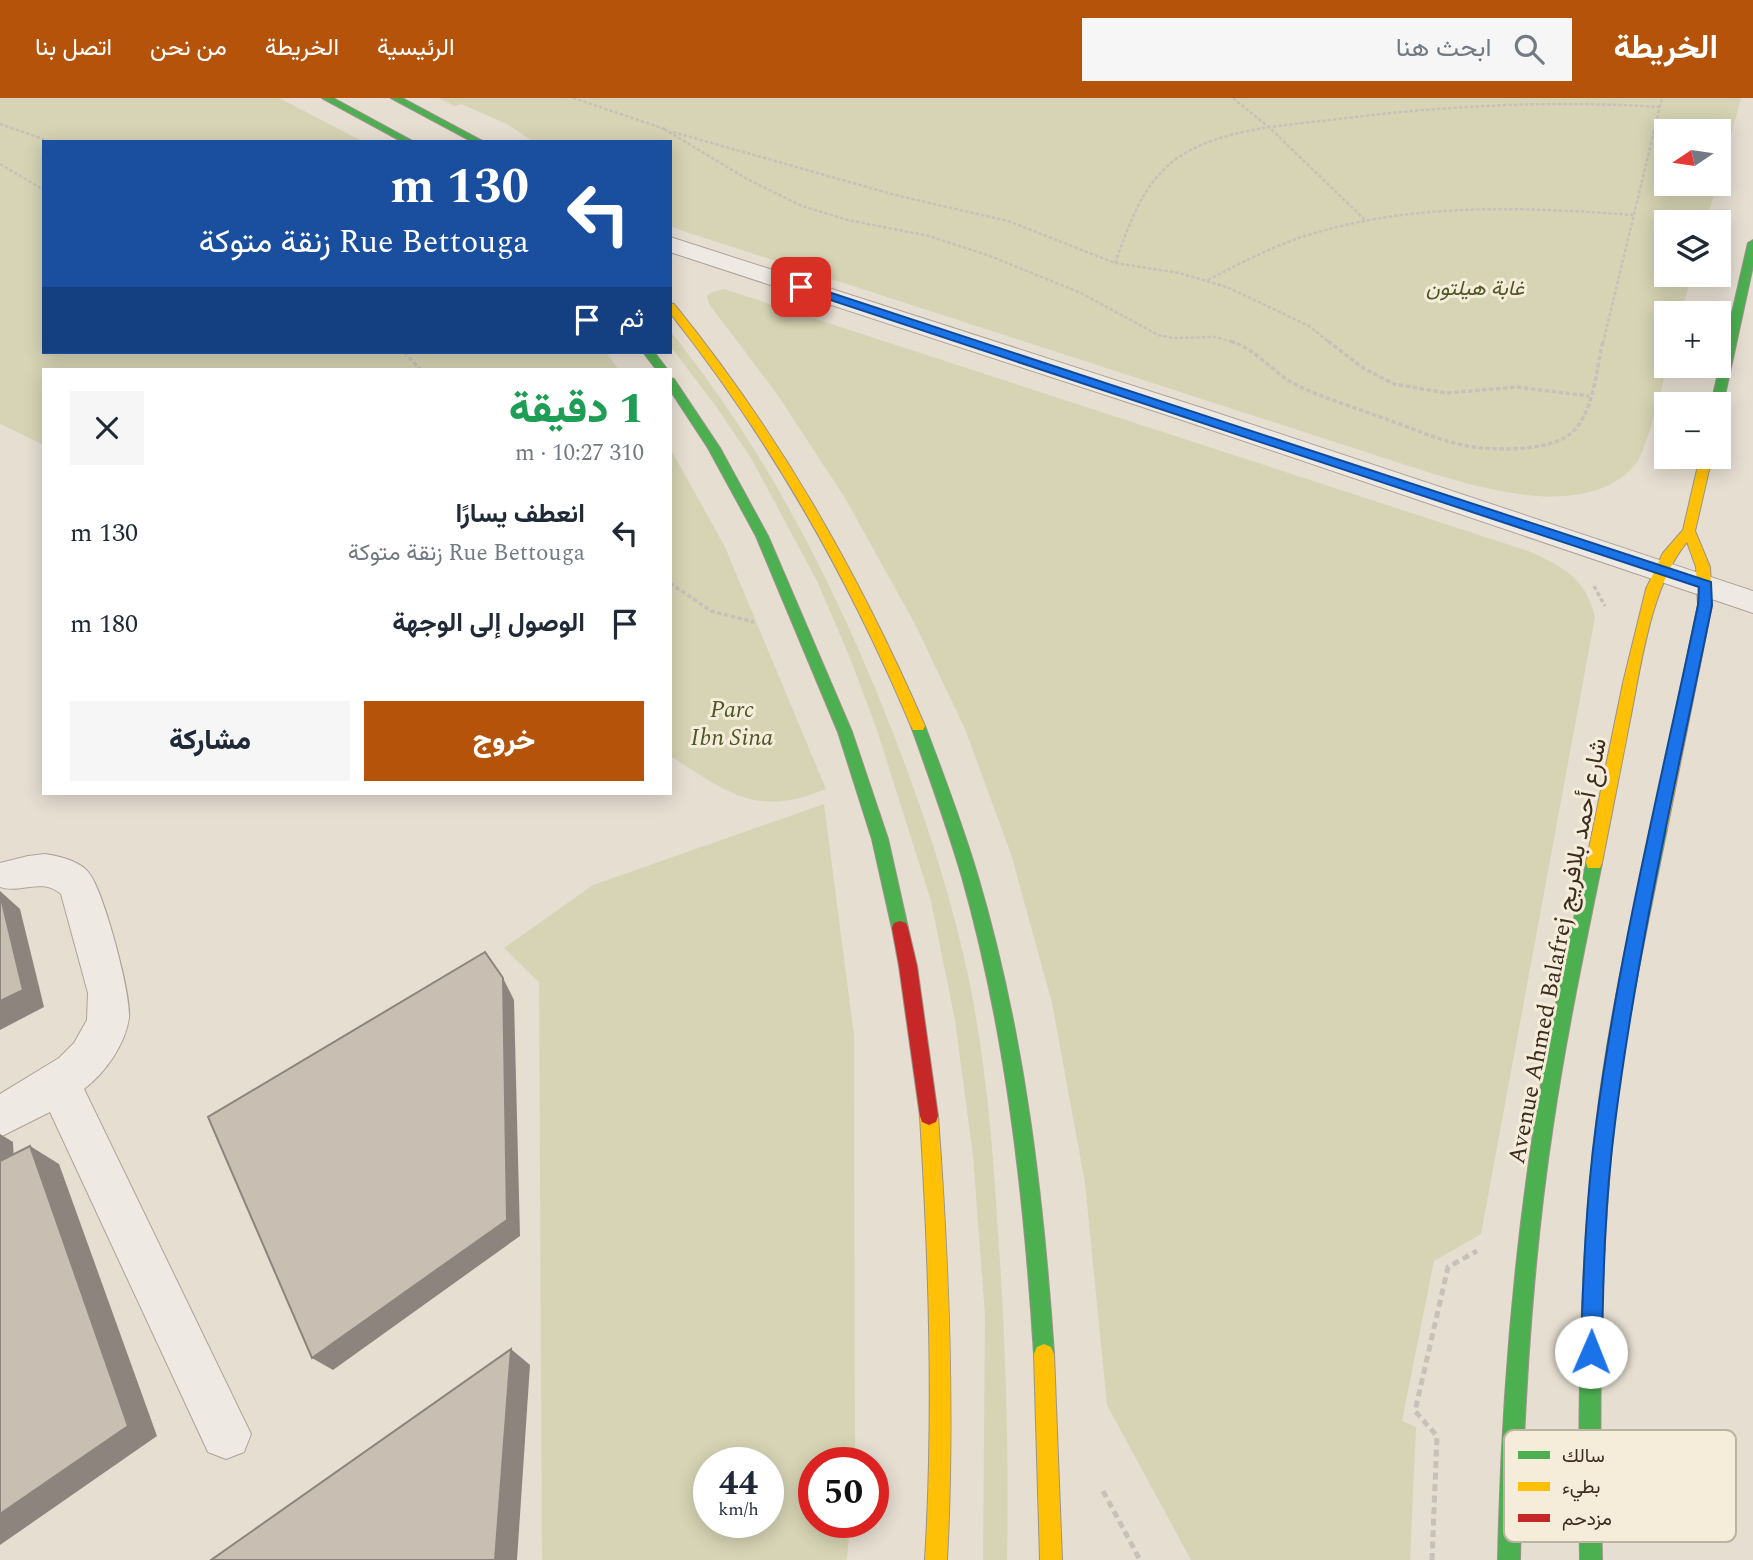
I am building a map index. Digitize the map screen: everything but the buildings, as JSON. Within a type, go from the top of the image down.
[{"type":"main road","points":[[326,98],[406,140]]},
{"type":"main road","points":[[395,98],[476,140]]},
{"type":"main road","points":[[1720,392],[1753,243]]},
{"type":"main road","points":[[672,308],[738,391],[783,458],[827,534],[921,734],[954,829],[985,938],[1011,1064],[1032,1212],[1046,1386],[1051,1560]]},
{"type":"main road","points":[[650,354],[661,368]]},
{"type":"main road","points":[[672,384],[715,448],[762,536],[845,732],[880,839],[908,965],[929,1115],[941,1293],[940,1507],[936,1560]]},
{"type":"main road","name":"Avenue Ahmed Balafrej شارع أحمد بلافريج","points":[[1514,1430],[1527,1248],[1553,1065],[1630,683],[1660,570],[1689,531],[1703,469]]},
{"type":"main road","points":[[1590,1430],[1593,1275],[1605,1126],[1624,1000],[1705,605],[1706,585],[1698,549],[1689,531]]},
{"type":"main road","name":"Avenue Ahmed Balafrej شارع أحمد بلافريج","points":[[1509,1542],[1509,1560]]},
{"type":"main road","points":[[1591,1542],[1591,1560]]},
{"type":"street","points":[[672,245],[1753,602]]},
{"type":"street","points":[[0,1116],[59,1084],[86,1061],[99,1041],[107,1021],[109,998],[76,884],[68,876],[41,869],[10,875]]},
{"type":"street","points":[[59,1084],[226,1434]]},
{"type":"path","points":[[573,98],[664,129],[894,195],[1008,221],[1115,263],[1207,281],[1280,310],[1335,344],[1363,368],[1394,384],[1447,393],[1517,387],[1590,396]]},
{"type":"path","points":[[1233,98],[1271,129],[1366,220]]},
{"type":"path","points":[[664,129],[747,179],[802,206],[848,220],[929,236],[990,256],[1081,293],[1158,335],[1181,339],[1216,337],[1234,342],[1248,349],[1290,381],[1315,393],[1458,444],[1511,450],[1557,442],[1580,426],[1585,415],[1662,98]]},
{"type":"path","points":[[1115,263],[1142,201],[1161,172],[1181,157],[1208,144],[1271,129],[1461,104],[1561,100],[1659,107]]},
{"type":"path","points":[[0,124],[46,140]]},
{"type":"path","points":[[0,164],[42,189]]},
{"type":"path","points":[[1207,281],[1253,257],[1305,236],[1366,220],[1425,212],[1491,208],[1633,215]]},
{"type":"path","points":[[406,354],[419,368]]},
{"type":"path","points":[[1591,582],[1600,594],[1606,618]]},
{"type":"path","points":[[672,584],[695,601],[728,617],[773,625],[800,624]]},
{"type":"path","points":[[1432,1560],[1437,1436],[1415,1411],[1448,1267],[1460,1258],[1482,1249]]},
{"type":"green space","points":[[0,98],[279,98],[360,140],[42,140],[42,354],[607,354],[617,368],[42,368],[42,444],[0,424]]},
{"type":"green space","name":"غابة هيلتون","points":[[438,98],[1741,98],[1731,135],[1731,119],[1654,119],[1654,196],[1714,196],[1709,210],[1654,210],[1654,287],[1689,287],[1684,301],[1654,301],[1654,378],[1664,378],[1661,392],[1654,392],[1654,417],[1640,457],[1636,464],[1614,482],[1588,492],[1559,496],[1496,490],[1437,475],[683,231],[672,227],[672,140],[531,140],[507,124],[461,104],[455,106]]},
{"type":"green space","points":[[724,289],[1528,551],[1562,568],[1586,592],[1595,617],[1481,1234],[1434,1261],[1402,1421],[1416,1427],[1410,1560],[1191,1560],[1107,1405],[1085,1183],[1052,1003],[1011,854],[965,729],[915,624],[845,498],[777,394],[709,304],[707,296],[710,293]]},
{"type":"green space","points":[[672,334],[734,418],[763,463],[839,606],[908,773],[952,910],[975,1011],[991,1137],[1005,1356],[1007,1560],[983,1560],[985,1316],[973,1156],[955,1020],[931,901],[877,730],[818,583],[751,458],[672,349]]},
{"type":"green space","name":"Parc Ibn Sina","points":[[672,452],[725,547],[826,789],[802,797],[761,801],[744,797],[709,781],[672,757]]},
{"type":"green space","points":[[824,804],[854,1035],[855,1445],[798,1447],[798,1538],[849,1538],[847,1560],[542,1560],[539,982],[504,948],[593,885]]},
{"type":"traffic: fast","points":[[326,98],[406,140]]},
{"type":"traffic: fast","points":[[395,98],[476,140]]},
{"type":"traffic: fast","points":[[1720,392],[1753,243]]},
{"type":"traffic: fast","points":[[650,354],[661,368]]},
{"type":"traffic: fast","points":[[672,384],[714,448],[762,536],[845,732],[880,839],[900,928]]},
{"type":"traffic: fast","points":[[918,726],[970,877],[1007,1034],[1031,1194],[1044,1354]]},
{"type":"traffic: fast","points":[[1590,1430],[1596,1234],[1605,1126],[1615,1051],[1659,829]]},
{"type":"traffic: fast","points":[[1513,1430],[1527,1250],[1543,1126],[1594,863]]},
{"type":"traffic: fast","points":[[1509,1542],[1509,1560]]},
{"type":"traffic: fast","points":[[1591,1542],[1591,1560]]},
{"type":"traffic: slow","points":[[672,309],[744,403],[810,506],[868,614],[918,726]]},
{"type":"traffic: slow","points":[[1594,863],[1630,683],[1653,589],[1668,556],[1689,531],[1703,469]]},
{"type":"traffic: slow","points":[[1659,829],[1705,605],[1703,567],[1689,531]]},
{"type":"traffic: slow","points":[[929,1116],[939,1282],[941,1394],[936,1560]]},
{"type":"traffic: slow","points":[[1044,1354],[1051,1560]]},
{"type":"traffic: jam","points":[[900,928],[908,966],[929,1116]]},
{"type":"route","points":[[801,287],[1706,585],[1705,605],[1624,1000],[1605,1126],[1593,1275],[1591,1352]]}]
